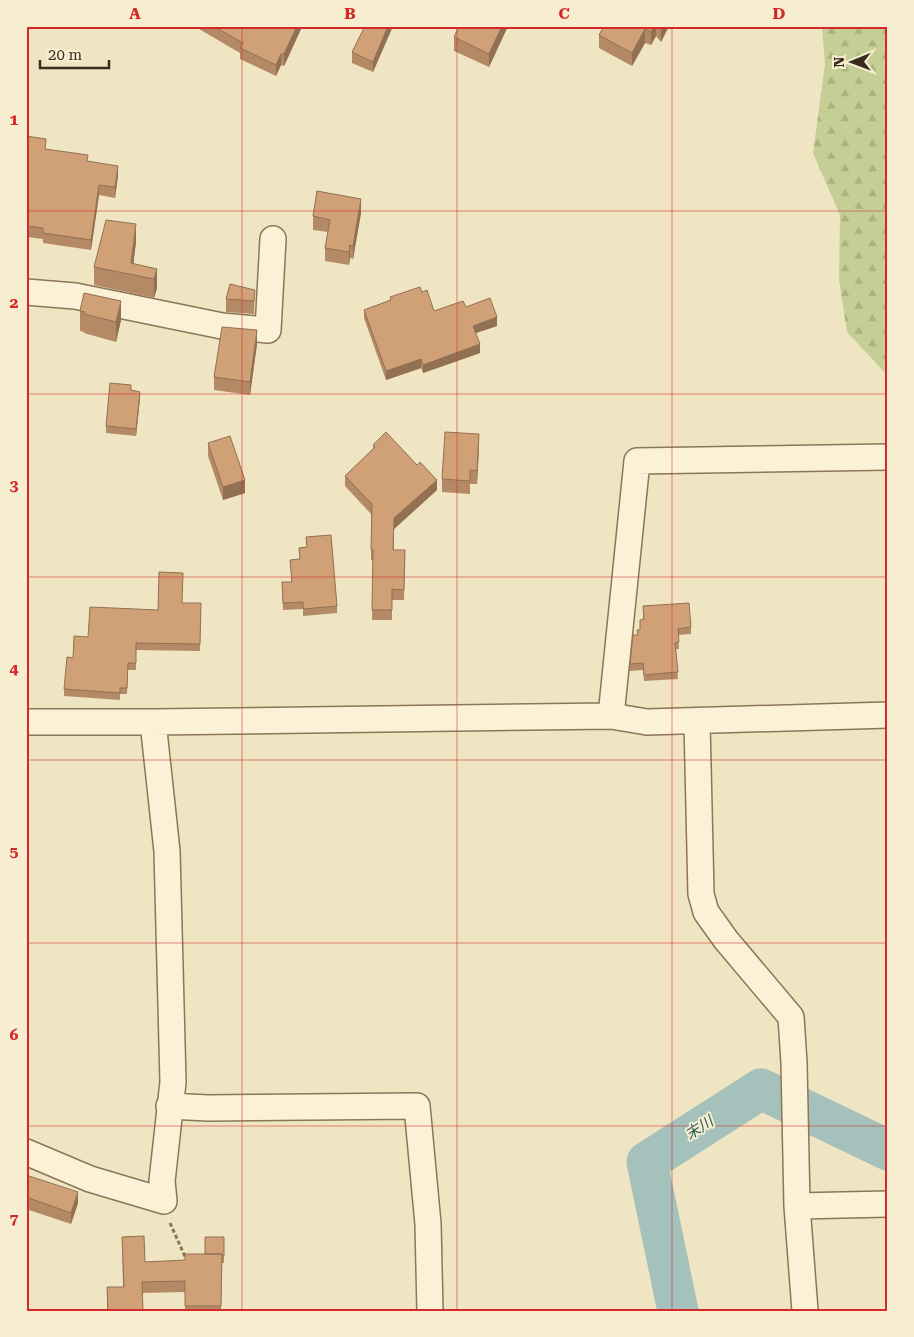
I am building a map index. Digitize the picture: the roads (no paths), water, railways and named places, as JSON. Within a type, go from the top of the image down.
[{"type":"street","points":[[26,292],[75,296],[222,326],[268,330],[273,239]]},
{"type":"street","points":[[611,716],[637,461],[888,457]]},
{"type":"street","points":[[26,722],[611,716],[647,722],[697,722],[888,716]]},
{"type":"street","points":[[26,1152],[90,1179],[164,1201],[162,1182],[173,1082],[167,851],[153,722]]},
{"type":"street","points":[[697,722],[701,894],[706,912],[741,958],[791,1017],[794,1063],[797,1206],[805,1311]]},
{"type":"street","points":[[169,1106],[208,1108],[417,1106],[428,1224],[430,1311]]},
{"type":"street","points":[[797,1206],[888,1204]]},
{"type":"waterway","name":"末川","points":[[678,1311],[647,1162],[761,1089],[888,1150]]}]
